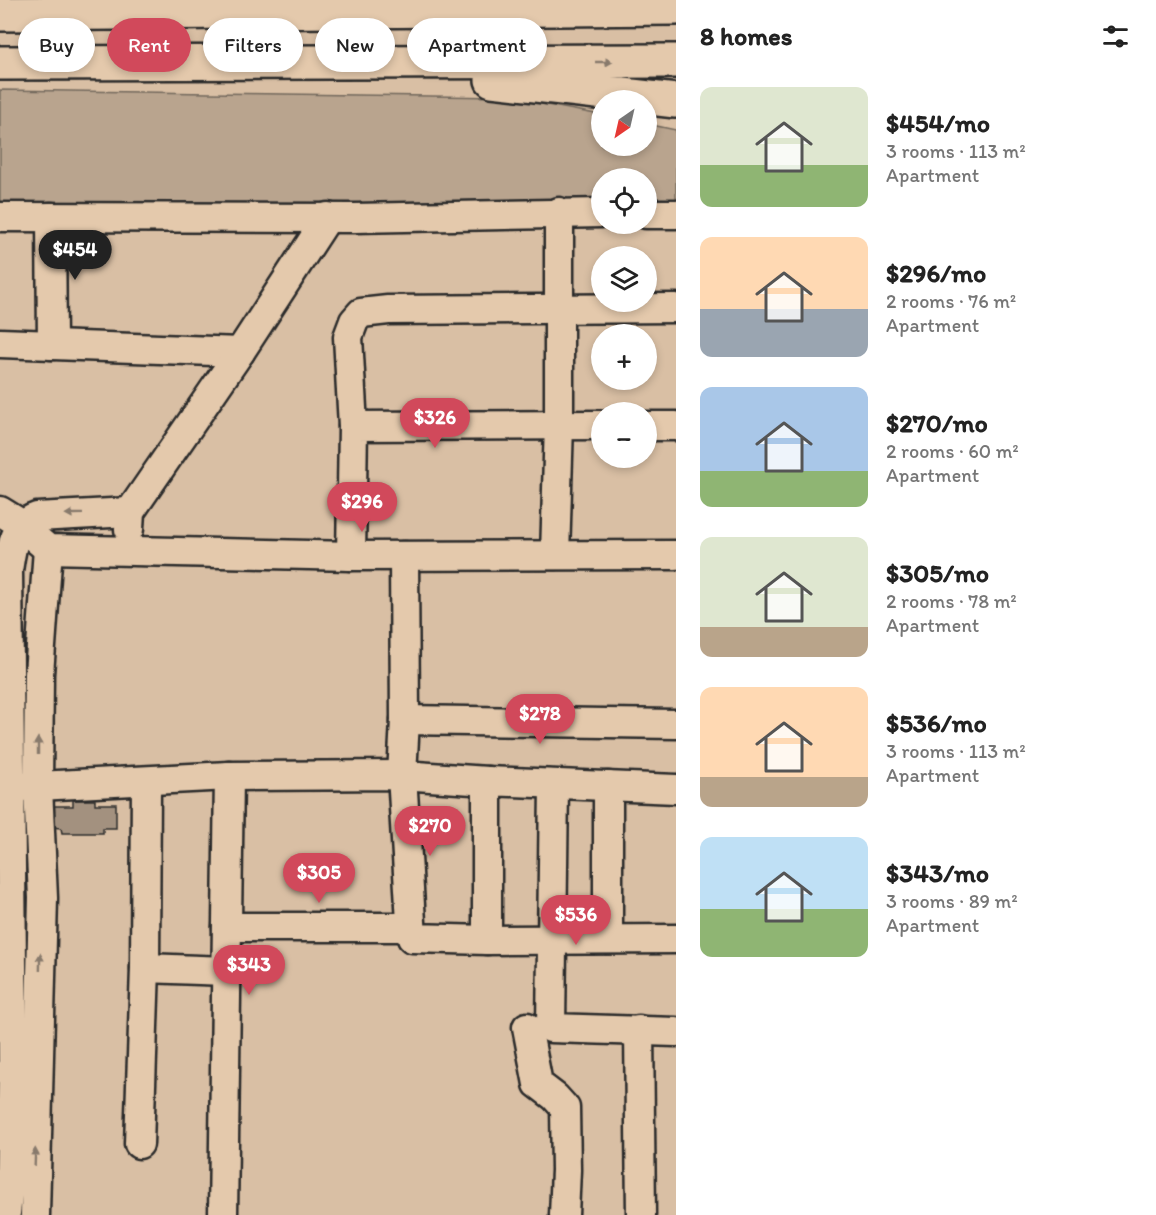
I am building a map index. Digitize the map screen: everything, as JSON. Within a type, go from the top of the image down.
[{"type":"highway","points":[[0,14],[591,4],[676,8]]},
{"type":"highway","points":[[395,63],[676,61]]},
{"type":"highway","points":[[0,63],[315,63]]},
{"type":"highway","points":[[395,71],[676,101]]},
{"type":"street","points":[[555,555],[559,424],[559,212]]},
{"type":"street","points":[[0,217],[328,216],[355,218],[591,213]]},
{"type":"street","points":[[657,214],[676,214]]},
{"type":"street","points":[[128,550],[130,512],[240,352],[328,216]]},
{"type":"street","points":[[51,217],[52,345]]},
{"type":"street","points":[[351,556],[353,426],[348,337],[354,321],[361,313],[388,310],[676,308]]},
{"type":"street","points":[[0,344],[240,352]]},
{"type":"street","points":[[353,426],[591,425]]},
{"type":"street","points":[[657,426],[676,426]]},
{"type":"street","points":[[11,518],[28,519],[47,515],[130,512]]},
{"type":"street","points":[[8,1214],[17,1064],[41,931],[38,787],[39,674],[47,559],[11,518]]},
{"type":"street","points":[[11,518],[13,541],[5,665],[6,931],[17,1064],[35,1215]]},
{"type":"street","points":[[10,560],[47,559],[128,550],[351,556],[676,555]]},
{"type":"street","points":[[404,556],[405,720],[402,775],[412,938],[676,939]]},
{"type":"street","points":[[405,720],[676,724]]},
{"type":"street","points":[[5,786],[38,787],[229,776],[402,775],[554,785],[676,789]]},
{"type":"street","points":[[223,1215],[229,776]]},
{"type":"street","points":[[139,1144],[145,968],[146,781]]},
{"type":"street","points":[[487,940],[488,781]]},
{"type":"street","points":[[554,785],[551,1028],[676,1032]]},
{"type":"street","points":[[608,786],[608,939]]},
{"type":"street","points":[[227,927],[410,927]]},
{"type":"street","points":[[6,931],[41,931]]},
{"type":"street","points":[[145,968],[226,971]]},
{"type":"street","points":[[527,1027],[538,1084],[565,1108],[564,1215]]},
{"type":"street","points":[[639,1030],[641,1215]]},
{"type":"shaded area","points":[[602,75],[676,76],[676,89]]},
{"type":"shaded area","points":[[0,90],[504,97],[591,113],[591,156],[657,156],[657,126],[676,130],[676,208],[657,208],[657,168],[591,168],[591,207],[0,203]]},
{"type":"building","points":[[73,800],[95,800],[95,804],[116,804],[116,828],[103,828],[103,833],[62,833],[61,828],[52,827],[52,806],[73,806]]}]
